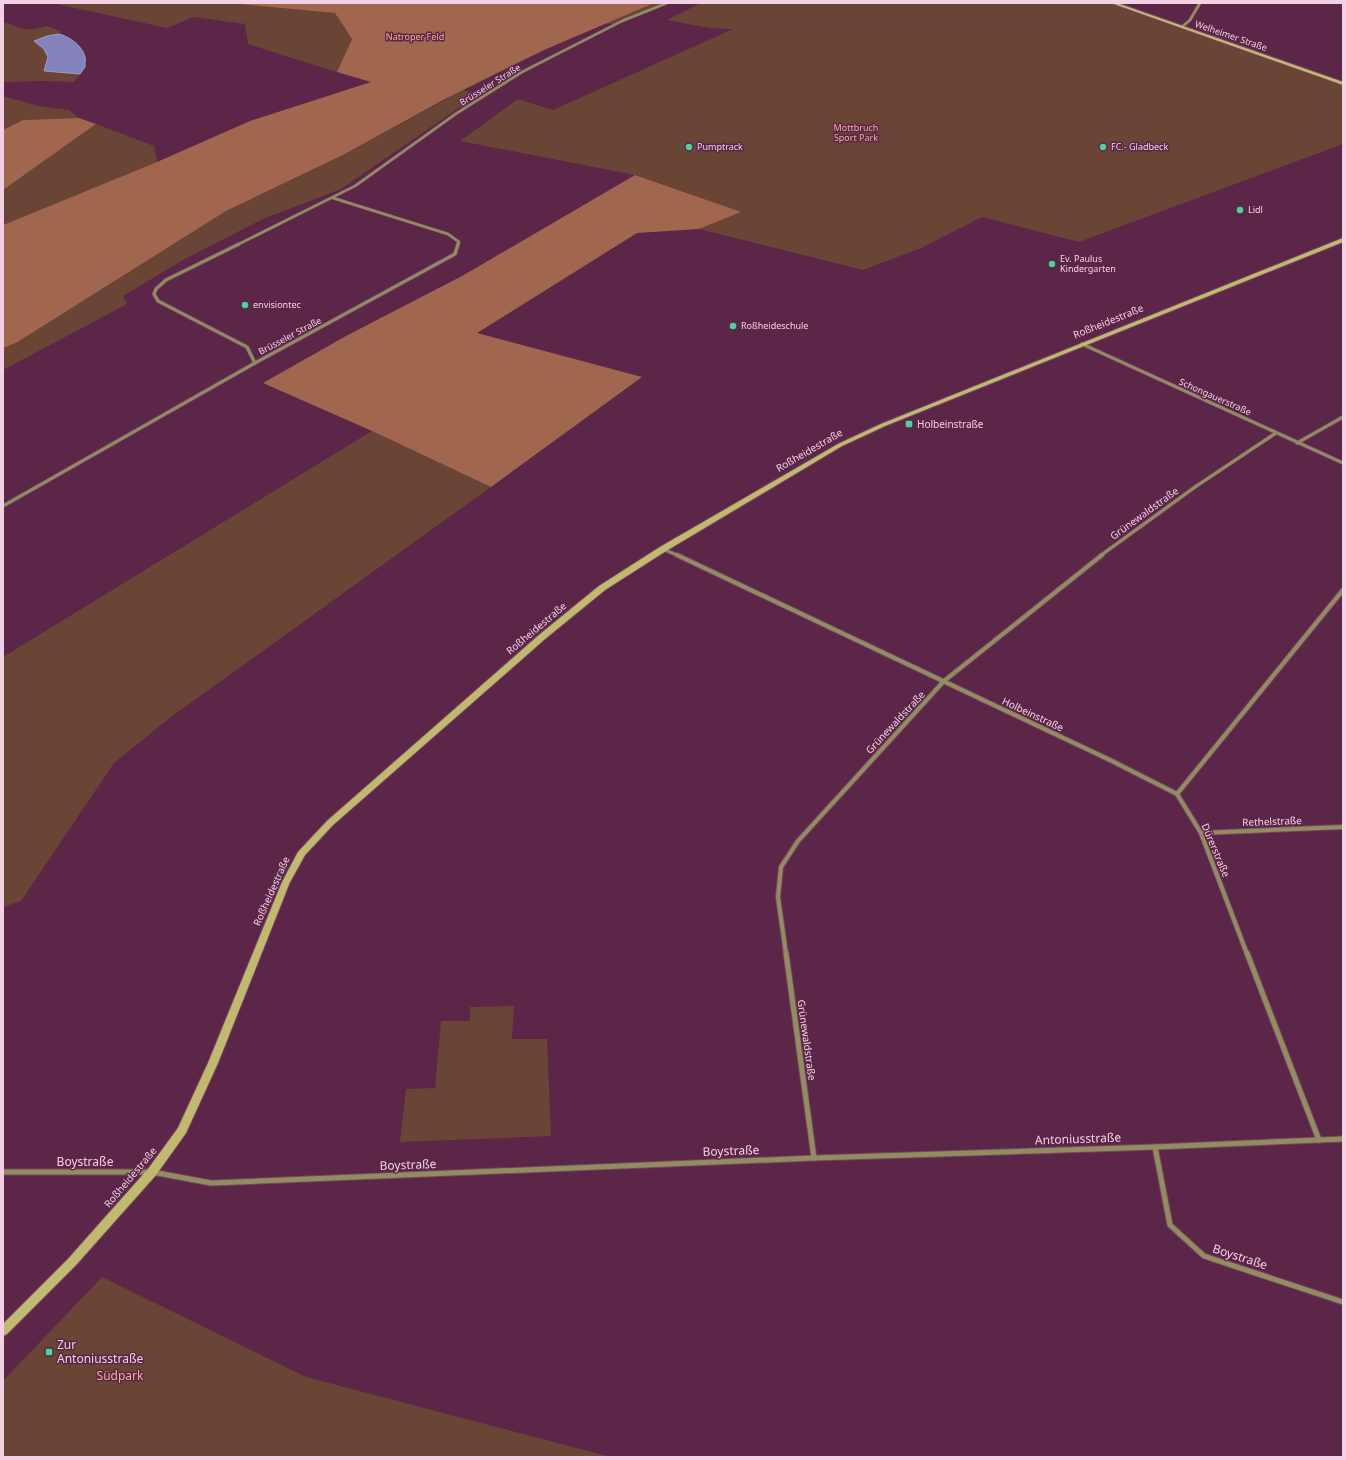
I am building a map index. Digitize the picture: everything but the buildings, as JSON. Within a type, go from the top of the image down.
[{"type":"street","name":"Brüsseler Straße","points":[[255,362],[247,347],[158,301],[154,294],[156,289],[166,280],[355,186],[457,113],[522,72],[622,22],[666,3]]},
{"type":"street","name":"Welheimer Straße","points":[[1113,3],[1343,84]]},
{"type":"street","points":[[1182,27],[1190,20],[1200,3]]},
{"type":"street","name":"Brüsseler Straße","points":[[3,506],[255,362],[281,350],[454,254],[459,242],[448,234],[333,198]]},
{"type":"street","name":"Roßheidestraße","points":[[3,1331],[72,1262],[152,1172],[182,1130],[213,1063],[286,882],[301,854],[330,823],[542,637],[602,588],[664,549],[840,445],[898,419],[1082,344],[1343,240]]},
{"type":"street","name":"Schongauerstraße","points":[[1082,344],[1343,463]]},
{"type":"street","points":[[1297,443],[1343,417]]},
{"type":"street","name":"Grünewaldstraße","points":[[814,1158],[778,897],[781,867],[798,841],[944,681],[1124,538],[1195,487],[1276,433]]},
{"type":"street","name":"Holbeinstraße","points":[[664,549],[1112,761],[1177,794]]},
{"type":"street","points":[[1177,794],[1343,590]]},
{"type":"street","name":"Dürerstraße","points":[[1177,794],[1201,833],[1319,1140]]},
{"type":"street","name":"Rethelstraße","points":[[1201,833],[1343,827]]},
{"type":"street","name":"Antoniusstraße","points":[[814,1158],[1155,1147],[1343,1139]]},
{"type":"street","name":"Boystraße","points":[[1155,1147],[1170,1225],[1204,1256],[1343,1302]]},
{"type":"street","name":"Boystraße","points":[[3,1172],[152,1172],[211,1183],[814,1158]]},
{"type":"green space","points":[[52,3],[664,3],[619,24],[337,16],[352,39],[337,72],[248,44],[245,24],[193,17],[167,28]]},
{"type":"green space","name":"Natroper Feld","points":[[230,3],[654,3],[544,50],[445,99],[343,155],[226,211],[16,343],[3,348],[3,225],[157,162],[250,121],[371,82],[337,72],[352,39],[335,13]]},
{"type":"green space","name":"Mottbruch Sport Park","points":[[701,3],[1109,3],[1343,86],[1343,144],[1079,242],[982,217],[921,248],[863,270],[699,229],[740,212],[635,175],[460,141],[518,99],[553,110],[733,29],[709,28],[667,20]]},
{"type":"green space","points":[[3,22],[24,29],[47,26],[60,31],[59,34],[47,36],[34,41],[44,49],[48,57],[45,71],[80,74],[74,82],[3,82]]},
{"type":"green space","points":[[463,90],[479,94],[341,189],[263,219],[183,260],[123,296],[127,304],[3,370],[3,348],[16,343],[226,211],[343,155]]},
{"type":"green space","points":[[3,96],[38,106],[69,110],[79,118],[23,120],[3,130]]},
{"type":"green space","points":[[79,118],[96,124],[3,190],[3,130],[23,120]]},
{"type":"green space","points":[[96,124],[154,146],[157,162],[3,225],[3,190]]},
{"type":"green space","points":[[635,175],[741,212],[699,229],[637,233],[477,333],[642,377],[491,487],[372,431],[263,383],[346,336],[462,276]]},
{"type":"green space","points":[[372,431],[491,487],[171,717],[114,763],[21,901],[3,907],[3,657]]},
{"type":"green space","points":[[514,1006],[512,1039],[547,1039],[551,1136],[400,1142],[406,1089],[435,1088],[441,1021],[470,1021],[470,1007]]},
{"type":"green space","name":"Südpark","points":[[102,1277],[306,1377],[611,1457],[3,1457],[3,1381]]},
{"type":"water","points":[[59,34],[74,41],[80,47],[85,57],[85,67],[80,74],[44,71],[48,57],[44,49],[34,41],[47,36]]},
{"type":"place","name":"Pumptrack","points":[[689,147]]},
{"type":"place","name":"FC.- Gladbeck","points":[[1103,147]]},
{"type":"place","name":"Lidl","points":[[1240,210]]},
{"type":"place","name":"Ev. Paulus Kindergarten","points":[[1052,264]]},
{"type":"place","name":"envisiontec","points":[[245,305]]},
{"type":"place","name":"Roßheideschule","points":[[733,326]]},
{"type":"place","name":"Holbeinstraße","points":[[909,424]]},
{"type":"place","name":"Zur Antoniusstraße","points":[[49,1352]]}]
